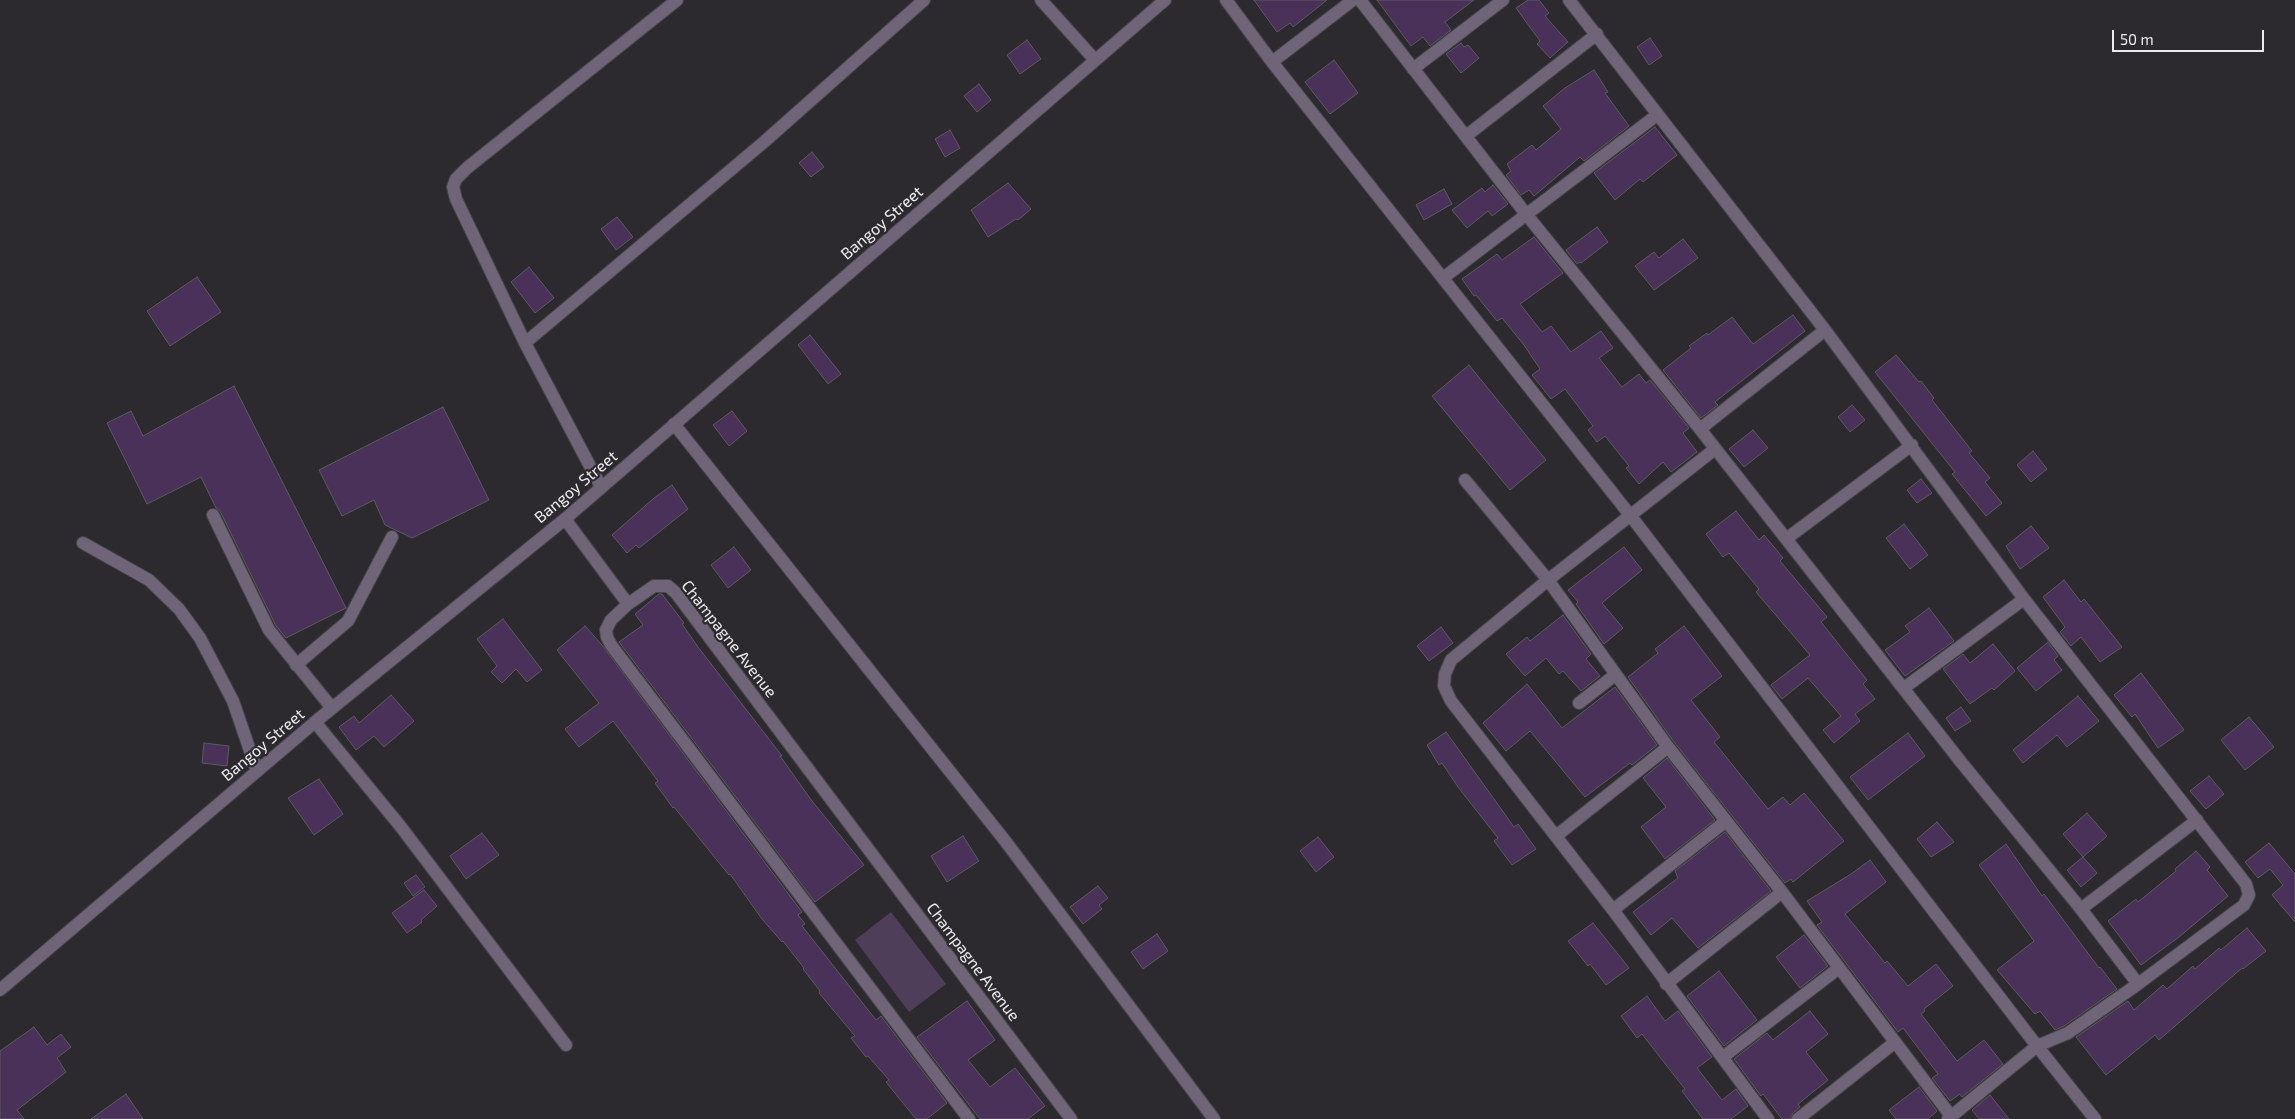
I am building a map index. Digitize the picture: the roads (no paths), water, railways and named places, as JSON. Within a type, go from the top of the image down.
[{"type":"street","points":[[601,487],[525,343],[456,199],[453,187],[456,179],[677,0]]},
{"type":"street","points":[[525,343],[764,142],[924,0]]},
{"type":"street","points":[[1041,0],[1095,60]]},
{"type":"street","name":"Bangoy Street","points":[[0,990],[315,722],[565,519],[1165,0]]},
{"type":"street","points":[[1226,0],[1272,62],[1630,515],[2095,1119]]},
{"type":"street","points":[[1272,62],[1353,0]]},
{"type":"street","points":[[1360,0],[1526,214],[1700,428],[1961,762],[2081,909],[2138,984]]},
{"type":"street","points":[[1413,69],[1503,0]]},
{"type":"street","points":[[1465,480],[1548,580],[1668,747],[1840,968],[1949,1118],[2037,1046],[2063,1035],[2138,984],[2244,905],[2249,895],[2246,884],[2024,599],[1912,445],[1569,0]]},
{"type":"street","points":[[1466,136],[1597,34]]},
{"type":"street","points":[[1443,278],[1657,115]]},
{"type":"street","points":[[1700,428],[1824,330]]},
{"type":"street","points":[[674,424],[1006,842],[1214,1119]]},
{"type":"street","points":[[1786,539],[1912,445]]},
{"type":"street","points":[[1715,449],[1548,580],[1451,660],[1445,674],[1444,686],[1451,701],[1613,910],[1666,984],[1768,1119]]},
{"type":"street","points":[[213,515],[263,619],[275,638],[332,708]]},
{"type":"street","points":[[565,519],[628,604]]},
{"type":"street","points":[[296,665],[348,621],[392,537]]},
{"type":"street","points":[[83,543],[148,580],[179,609],[200,638],[233,701],[258,771]]},
{"type":"street","name":"Champagne Avenue","points":[[969,1119],[611,646],[606,630],[611,620],[628,604],[654,586],[668,586],[676,593],[1071,1119]]},
{"type":"street","points":[[1904,688],[2024,599]]},
{"type":"street","points":[[1579,703],[1615,675]]},
{"type":"street","points":[[315,722],[401,827],[566,1045]]},
{"type":"street","points":[[1556,836],[1668,747]]},
{"type":"street","points":[[2081,909],[2197,820]]},
{"type":"street","points":[[1613,910],[1726,821]]},
{"type":"street","points":[[1666,984],[1782,892]]},
{"type":"street","points":[[1723,1057],[1840,968]]},
{"type":"street","points":[[1798,1119],[1894,1042]]}]
